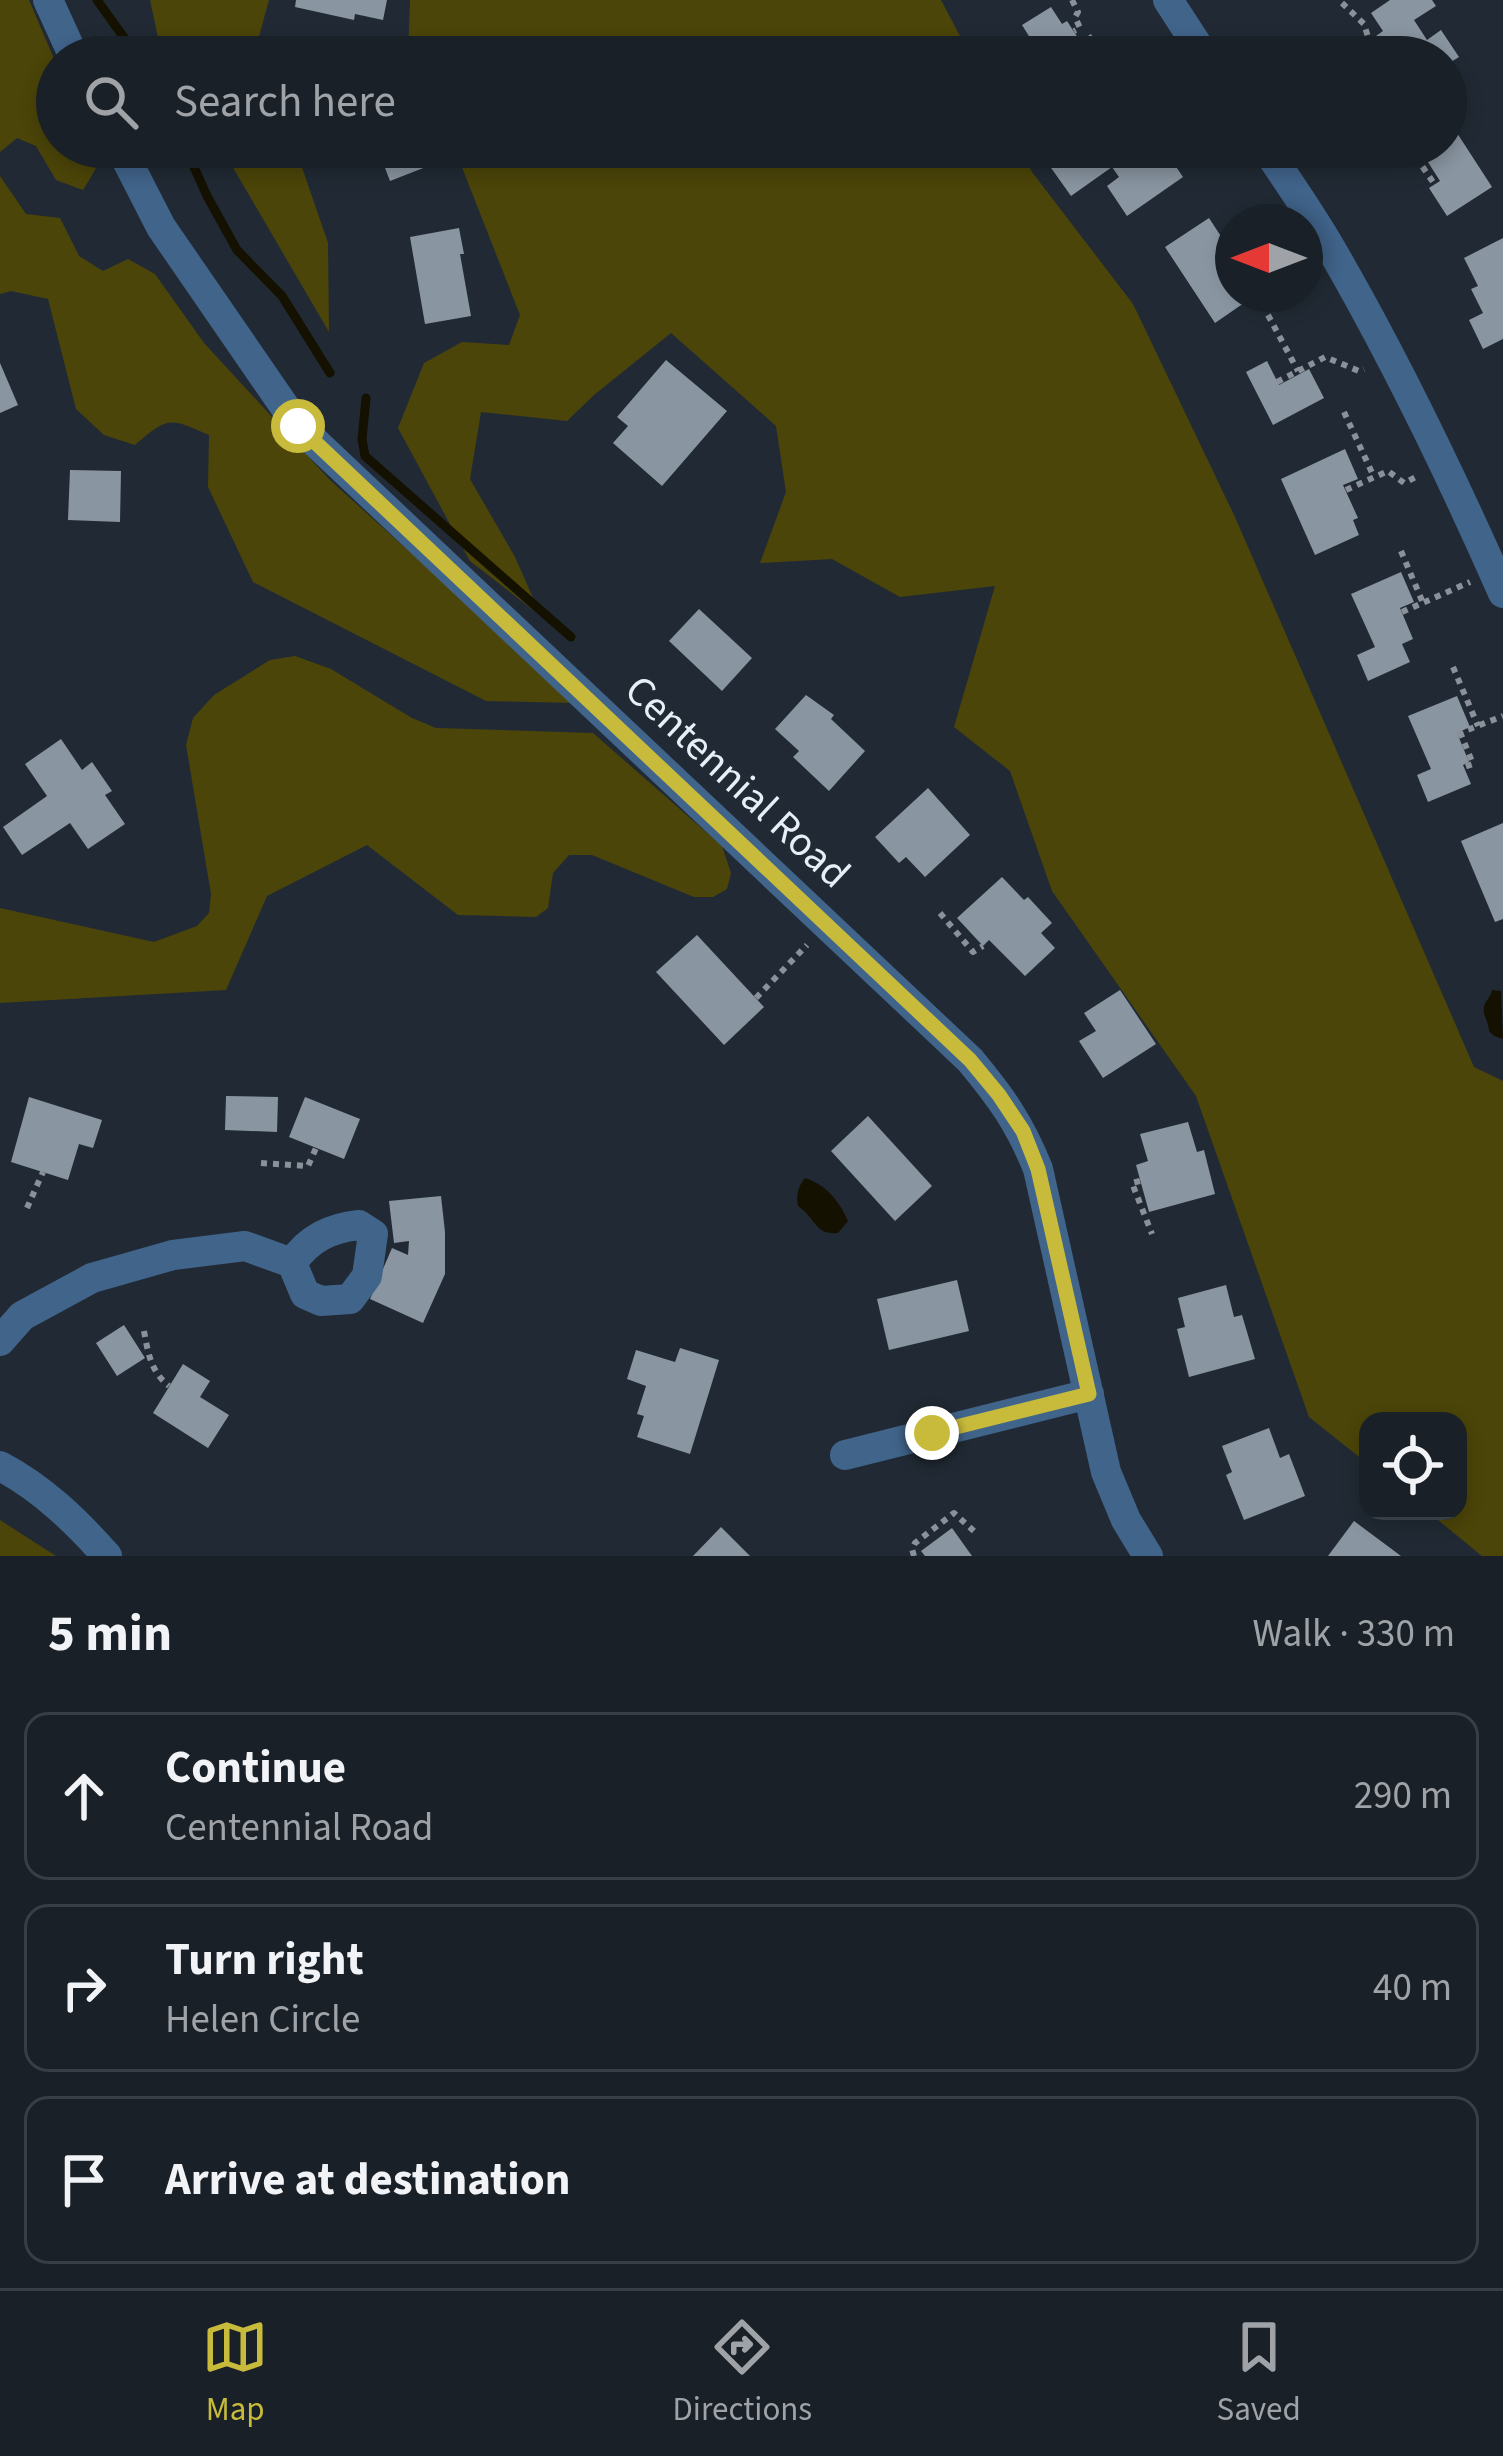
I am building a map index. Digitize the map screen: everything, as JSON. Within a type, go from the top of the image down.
[{"type":"street","points":[[48,0],[64,36]]},
{"type":"street","points":[[1168,0],[1191,36]]},
{"type":"street","name":"Centennial Road","points":[[131,168],[161,227],[298,426],[970,1060],[999,1095],[1023,1131],[1038,1169],[1106,1472],[1148,1556]]},
{"type":"street","points":[[1279,168],[1328,243],[1390,358],[1445,463],[1498,582]]},
{"type":"street","points":[[0,1341],[22,1316],[92,1278],[172,1255],[245,1246],[292,1262]]},
{"type":"street","points":[[845,1455],[1089,1394]]},
{"type":"street","points":[[0,1466],[48,1498],[107,1556]]},
{"type":"path","points":[[1072,0],[1078,12],[1079,28],[1074,31]]},
{"type":"path","points":[[1342,3],[1364,25],[1368,36]]},
{"type":"path","points":[[1423,168],[1435,185]]},
{"type":"path","points":[[1268,315],[1299,372]]},
{"type":"path","points":[[1277,382],[1325,356],[1359,371],[1390,358]]},
{"type":"path","points":[[1344,412],[1374,478]]},
{"type":"path","points":[[1346,490],[1388,471],[1404,483],[1445,463]]},
{"type":"path","points":[[1401,550],[1423,603]]},
{"type":"path","points":[[1402,612],[1498,582]]},
{"type":"path","points":[[1453,667],[1478,726]]},
{"type":"path","points":[[1464,767],[1473,764],[1459,733],[1503,716]]},
{"type":"path","points":[[940,913],[973,952],[983,946]]},
{"type":"path","points":[[755,998],[826,925]]},
{"type":"path","points":[[261,1163],[308,1166],[316,1148]]},
{"type":"path","points":[[27,1208],[43,1172]]},
{"type":"path","points":[[1140,1181],[1132,1184],[1152,1234]]},
{"type":"path","points":[[144,1331],[150,1361],[169,1387]]},
{"type":"path","points":[[914,1556],[915,1543],[954,1513],[975,1532]]},
{"type":"shaded area","points":[[0,0],[29,0],[44,36],[36,36],[36,146],[17,138],[0,152]]},
{"type":"shaded area","points":[[150,0],[269,0],[259,36],[158,36]]},
{"type":"shaded area","points":[[410,0],[941,0],[960,36],[409,36]]},
{"type":"shaded area","points":[[49,168],[96,168],[83,190],[56,180]]},
{"type":"shaded area","points":[[233,168],[302,168],[328,243],[329,332]]},
{"type":"shaded area","points":[[462,168],[1030,168],[1133,304],[1235,517],[1474,1067],[1503,1081],[1503,1556],[1482,1556],[1438,1520],[1467,1520],[1467,1412],[1359,1412],[1359,1457],[1309,1417],[1196,1096],[1052,891],[1010,771],[954,727],[995,586],[900,597],[832,559],[760,563],[786,492],[776,426],[671,333],[567,421],[481,412],[470,479],[515,557],[541,616],[470,561],[398,428],[424,363],[462,342],[509,345],[520,315]]},
{"type":"shaded area","points":[[0,176],[26,214],[60,218],[79,256],[103,271],[128,259],[155,274],[204,343],[330,480],[577,703],[486,701],[253,582],[208,487],[209,435],[170,423],[135,445],[104,435],[76,409],[48,299],[11,291],[0,294]]},
{"type":"shaded area","points":[[295,656],[331,669],[436,728],[593,733],[722,846],[731,873],[727,889],[713,897],[694,897],[592,855],[569,855],[553,873],[548,908],[536,917],[458,915],[367,845],[267,896],[226,990],[0,1003],[0,908],[154,942],[197,926],[209,913],[211,894],[186,745],[193,718],[214,695],[270,660]]},
{"type":"shaded area","points":[[1492,990],[1501,991],[1503,1039],[1489,1031],[1484,1013]]},
{"type":"shaded area","points":[[805,1178],[825,1189],[840,1206],[848,1221],[838,1233],[820,1228],[798,1206],[798,1191]]},
{"type":"shaded area","points":[[0,1520],[56,1556],[0,1556]]},
{"type":"building","points":[[296,0],[387,0],[383,20],[355,14],[354,20],[295,7]]},
{"type":"building","points":[[1390,0],[1432,0],[1436,6],[1414,20],[1424,36],[1376,36],[1383,31],[1371,13]]},
{"type":"building","points":[[1051,7],[1077,36],[1029,36],[1022,25]]},
{"type":"building","points":[[1467,148],[1492,187],[1447,216],[1429,188],[1440,181],[1432,168],[1467,168]]},
{"type":"building","points":[[385,168],[423,168],[390,181]]},
{"type":"building","points":[[1051,168],[1111,168],[1071,196]]},
{"type":"building","points":[[1113,168],[1177,168],[1183,177],[1127,216],[1107,186],[1119,177]]},
{"type":"building","points":[[1209,218],[1215,227],[1215,312],[1231,312],[1215,323],[1165,247]]},
{"type":"building","points":[[459,228],[471,316],[425,324],[410,237]]},
{"type":"building","points":[[1503,238],[1503,339],[1483,349],[1469,320],[1483,313],[1471,289],[1478,286],[1464,258]]},
{"type":"building","points":[[666,360],[727,411],[662,486],[613,443],[628,426],[617,417]]},
{"type":"building","points":[[1267,361],[1279,385],[1309,369],[1324,398],[1273,425],[1246,372]]},
{"type":"building","points":[[0,363],[18,405],[0,413]]},
{"type":"building","points":[[1345,449],[1358,479],[1343,485],[1358,518],[1353,520],[1359,535],[1315,555],[1281,479]]},
{"type":"building","points":[[70,470],[121,471],[120,522],[68,520]]},
{"type":"building","points":[[1401,572],[1414,602],[1400,608],[1413,639],[1402,644],[1410,662],[1368,681],[1357,655],[1375,647],[1351,594]]},
{"type":"building","points":[[699,609],[752,658],[722,691],[669,641]]},
{"type":"building","points":[[806,695],[834,715],[831,719],[865,751],[829,791],[793,757],[799,751],[775,729]]},
{"type":"building","points":[[1457,696],[1470,727],[1457,733],[1469,762],[1463,765],[1471,784],[1428,802],[1417,775],[1431,769],[1408,716]]},
{"type":"building","points":[[61,739],[82,770],[92,762],[112,791],[105,795],[125,824],[88,849],[70,823],[22,855],[3,827],[47,796],[25,764]]},
{"type":"building","points":[[928,788],[970,835],[925,877],[906,857],[899,863],[875,837]]},
{"type":"building","points":[[1503,823],[1503,919],[1495,922],[1461,841]]},
{"type":"building","points":[[1002,877],[1052,923],[1041,933],[1055,948],[1025,976],[989,940],[983,946],[957,918]]},
{"type":"building","points":[[697,935],[764,1007],[724,1045],[656,972]]},
{"type":"building","points":[[1120,990],[1156,1044],[1103,1078],[1079,1041],[1096,1031],[1084,1013]]},
{"type":"building","points":[[226,1096],[278,1097],[277,1132],[225,1130]]},
{"type":"building","points":[[29,1097],[102,1120],[93,1148],[79,1144],[68,1180],[11,1162]]},
{"type":"building","points":[[305,1097],[360,1119],[344,1159],[289,1137]]},
{"type":"building","points":[[868,1116],[932,1186],[895,1221],[831,1151]]},
{"type":"building","points":[[1188,1122],[1197,1152],[1204,1150],[1215,1194],[1149,1212],[1136,1165],[1148,1161],[1140,1134]]},
{"type":"building","points":[[441,1196],[445,1274],[423,1323],[370,1299],[392,1248],[408,1255],[409,1241],[394,1243],[389,1201]]},
{"type":"building","points":[[957,1280],[969,1331],[889,1350],[877,1299]]},
{"type":"building","points":[[1226,1285],[1234,1317],[1242,1315],[1255,1359],[1189,1377],[1177,1329],[1185,1327],[1178,1298]]},
{"type":"building","points":[[124,1325],[145,1358],[117,1376],[96,1343]]},
{"type":"building","points":[[680,1348],[719,1360],[690,1454],[637,1437],[644,1416],[637,1414],[646,1386],[627,1379],[636,1350],[675,1362]]},
{"type":"building","points":[[183,1364],[210,1381],[200,1397],[229,1415],[208,1448],[153,1413]]},
{"type":"building","points":[[1269,1428],[1280,1458],[1289,1454],[1305,1496],[1244,1520],[1226,1475],[1232,1472],[1222,1446]]},
{"type":"building","points":[[1354,1521],[1401,1556],[1328,1556]]},
{"type":"building","points":[[721,1527],[750,1556],[693,1556]]},
{"type":"building","points":[[952,1528],[972,1556],[925,1556],[921,1551]]},
{"type":"waterway","points":[[97,0],[123,36]]},
{"type":"waterway","points":[[194,168],[237,250],[282,296],[330,373]]},
{"type":"waterway","points":[[366,398],[365,456],[571,637]]},
{"type":"route","points":[[298,426],[970,1060],[1023,1131],[1038,1169],[1089,1394],[932,1433]]}]
